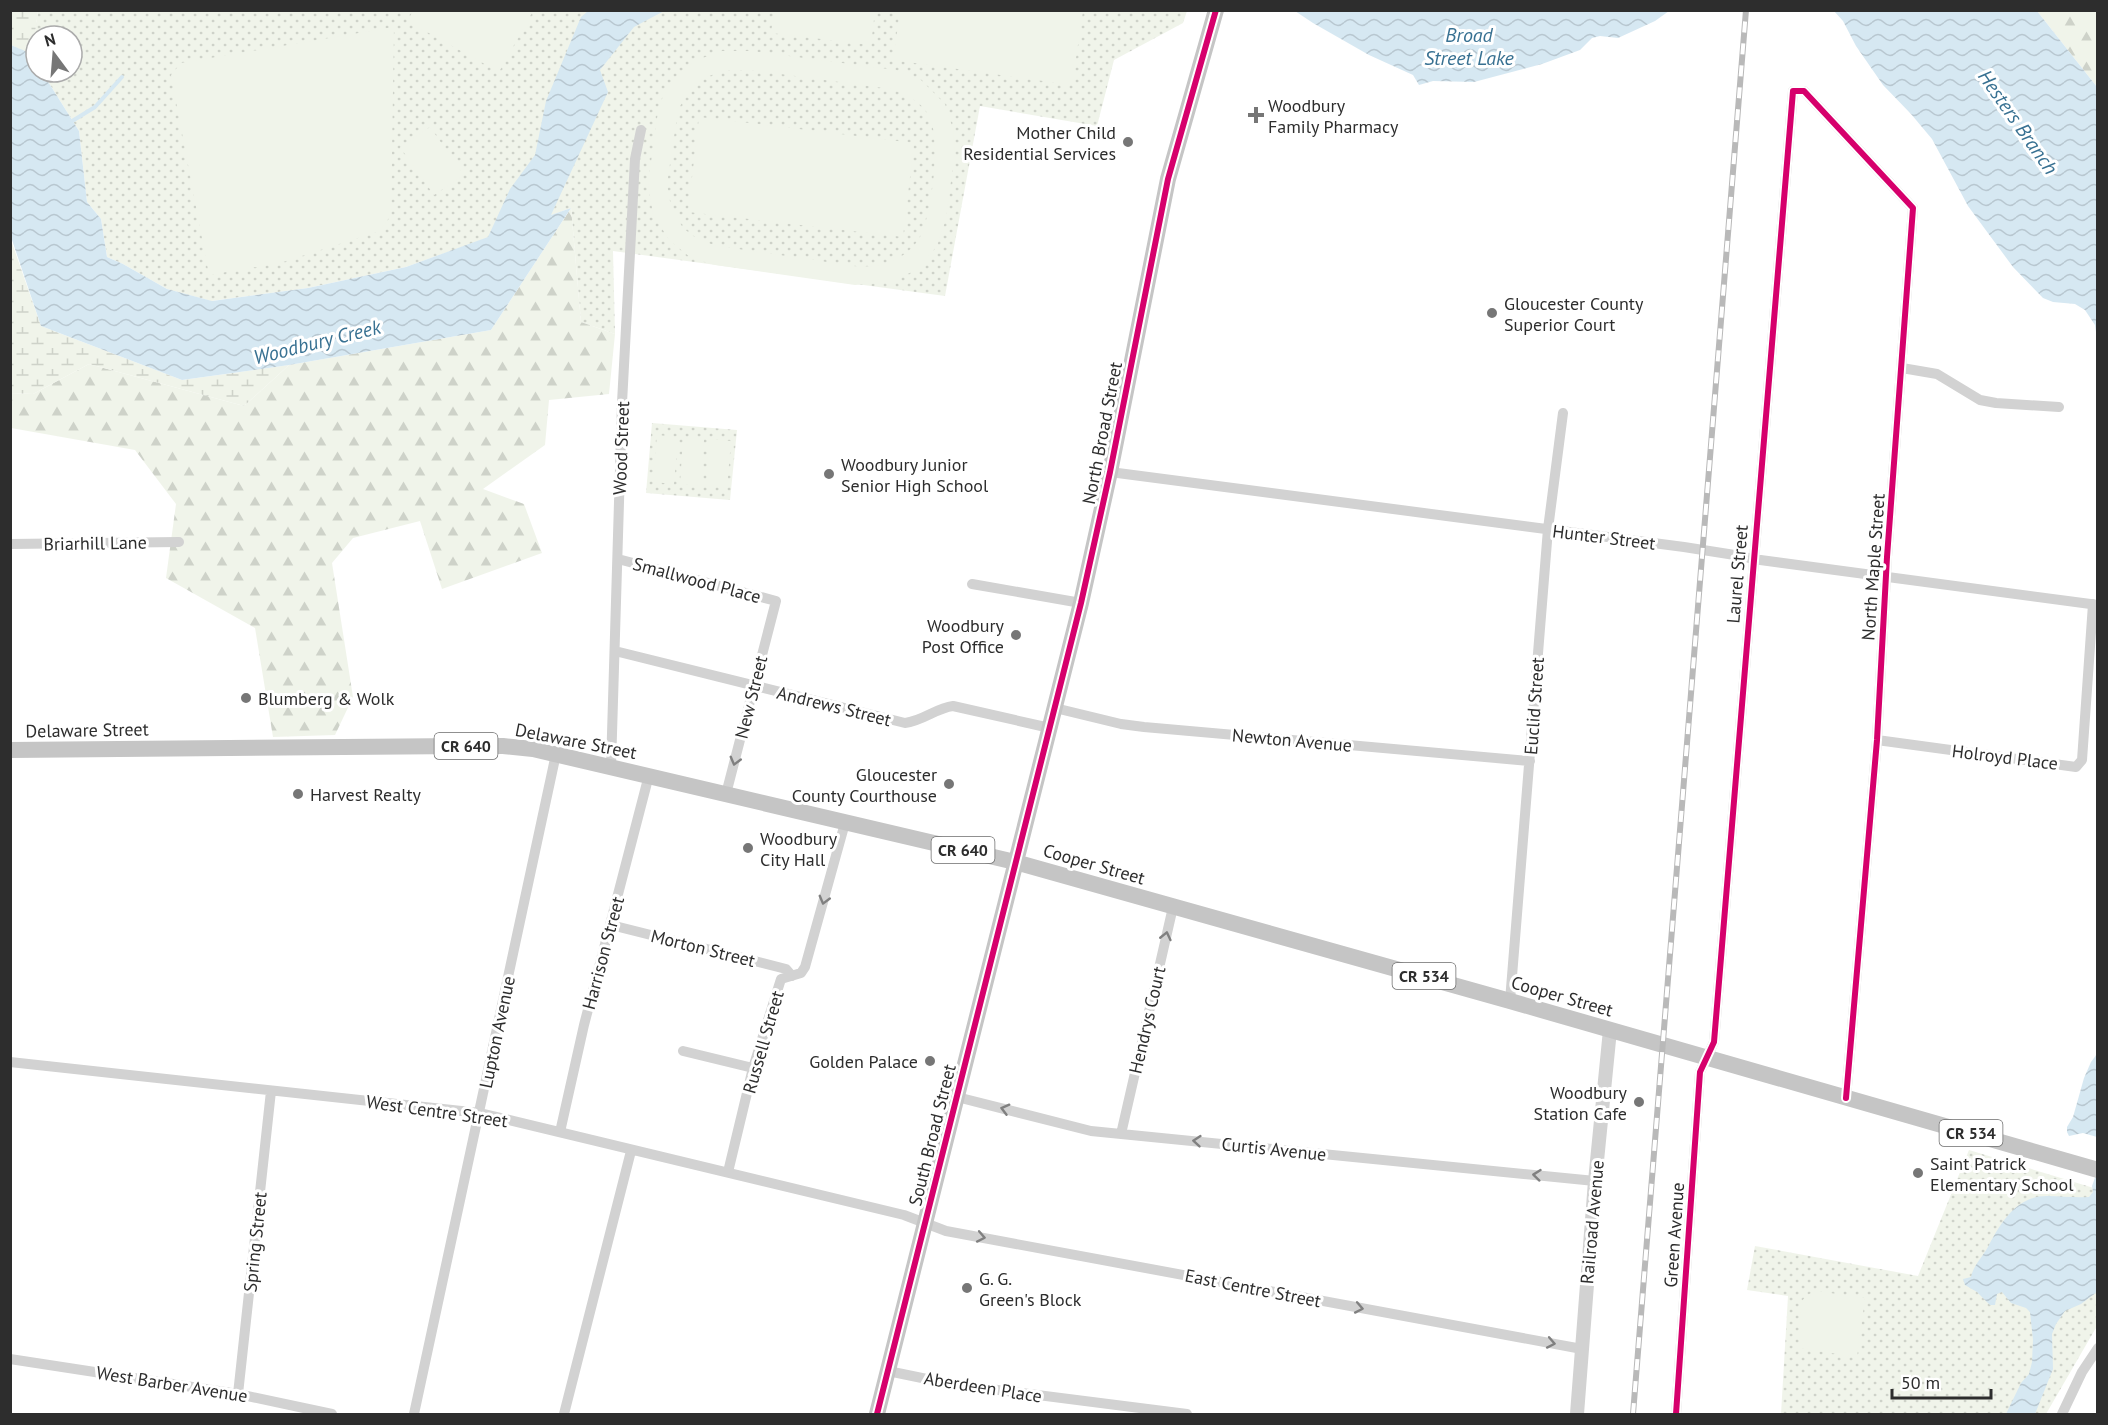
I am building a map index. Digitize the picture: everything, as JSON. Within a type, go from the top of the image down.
[{"type":"main road","name":"North Broad Street","points":[[1015,862],[1081,603],[1110,472],[1168,179],[1216,10]]},
{"type":"main road","name":"Delaware Street","points":[[10,750],[496,746],[533,749],[1015,862]]},
{"type":"main road","name":"Cooper Street","points":[[1015,862],[1510,1000],[2097,1169]]},
{"type":"main road","name":"South Broad Street","points":[[877,1414],[1015,862]]},
{"type":"street","name":"North Maple Street","points":[[1793,91],[1804,91],[1913,208],[1877,741],[1846,1098]]},
{"type":"street","name":"Laurel Street","points":[[1707,1058],[1714,1042],[1793,91]]},
{"type":"street","name":"Wood Street","points":[[611,767],[622,403],[634,159],[641,130]]},
{"type":"street","points":[[1902,368],[1937,374],[1980,400],[2060,407]]},
{"type":"street","name":"Euclid Street","points":[[1510,1000],[1548,530],[1563,412]]},
{"type":"street","name":"Hunter Street","points":[[1110,472],[1684,547],[1753,560],[2095,605]]},
{"type":"street","name":"Briarhill Lane","points":[[10,544],[179,542]]},
{"type":"street","name":"Smallwood Place","points":[[618,559],[776,601]]},
{"type":"street","points":[[972,585],[1081,603]]},
{"type":"street","name":"New Street","points":[[726,794],[776,601]]},
{"type":"street","name":"Holroyd Place","points":[[1877,741],[2076,766],[2082,760],[2095,605]]},
{"type":"street","name":"Andrews Street","points":[[615,651],[905,723],[917,721],[943,707],[953,706],[1050,728]]},
{"type":"street","name":"Newton Avenue","points":[[1056,708],[1121,724],[1144,727],[1530,761]]},
{"type":"street","name":"Lupton Avenue","points":[[414,1414],[556,754]]},
{"type":"street","name":"Harrison Street","points":[[560,1132],[584,1025],[649,775]]},
{"type":"street","name":"Russell Street","points":[[728,1172],[753,1068],[781,979],[801,973],[806,967],[844,823]]},
{"type":"street","name":"Hendrys Court","points":[[1121,1134],[1173,906]]},
{"type":"street","name":"Morton Street","points":[[611,925],[786,969],[792,976]]},
{"type":"street","name":"Railroad Avenue","points":[[1576,1414],[1610,1030]]},
{"type":"street","points":[[682,1051],[753,1068]]},
{"type":"street","name":"Green Avenue","points":[[1676,1414],[1700,1072],[1707,1058]]},
{"type":"street","name":"West Centre Street","points":[[10,1062],[480,1113],[904,1215],[925,1223]]},
{"type":"street","name":"Spring Street","points":[[238,1394],[271,1091]]},
{"type":"street","name":"Curtis Avenue","points":[[957,1096],[1091,1131],[1595,1181]]},
{"type":"street","points":[[564,1414],[631,1150]]},
{"type":"street","name":"East Centre Street","points":[[925,1223],[958,1233],[1582,1349]]},
{"type":"street","points":[[2062,1414],[2082,1372],[2097,1348]]},
{"type":"street","name":"West Barber Avenue","points":[[10,1359],[238,1394],[332,1414]]},
{"type":"street","name":"Aberdeen Place","points":[[888,1371],[951,1384],[1187,1414]]},
{"type":"green space","points":[[38,10],[1187,11],[1183,23],[1114,60],[1097,126],[980,106],[945,296],[613,251],[615,334],[581,322],[571,208],[406,267],[308,288],[211,301],[167,289],[107,257],[101,219],[87,202],[79,131],[50,84],[84,84],[84,24],[36,24]]},
{"type":"green space","points":[[11,11],[38,11],[36,24],[24,24],[24,51],[11,45]]},
{"type":"green space","points":[[413,11],[533,11],[499,72],[407,21]]},
{"type":"green space","points":[[774,11],[875,11],[871,45],[771,33]]},
{"type":"green space","points":[[900,11],[1083,11],[1072,85],[893,60]]},
{"type":"green space","points":[[2037,11],[2097,11],[2097,87]]},
{"type":"green space","points":[[394,27],[391,215],[380,231],[280,263],[209,275],[171,75],[181,63]]},
{"type":"green space","points":[[722,51],[751,51],[896,70],[921,80],[945,104],[953,129],[955,151],[946,219],[937,246],[918,269],[891,282],[855,285],[715,265],[691,258],[669,240],[653,214],[648,184],[659,104],[674,78],[694,61]],"holes":[[[725,70],[750,70],[891,89],[912,98],[925,109],[932,125],[934,139],[934,174],[925,224],[921,235],[911,249],[887,263],[848,266],[719,246],[700,241],[683,228],[671,207],[667,184],[678,110],[689,90],[704,78]]]},
{"type":"green space","points":[[699,117],[914,143],[903,237],[688,212]]},
{"type":"green space","points":[[430,127],[464,175],[434,195],[400,147]]},
{"type":"green space","points":[[571,208],[581,322],[615,334],[609,394],[549,400],[545,445],[483,489],[524,504],[542,553],[442,589],[420,521],[353,538],[332,563],[353,697],[335,735],[273,737],[255,628],[166,578],[176,504],[135,450],[11,428],[10,393],[33,394],[89,364],[244,406],[289,365],[491,330]]},
{"type":"green space","points":[[10,237],[41,326],[182,380],[289,365],[244,406],[89,364],[33,394],[11,393]]},
{"type":"green space","points":[[652,423],[737,430],[730,500],[646,493]]},
{"type":"green space","points":[[657,435],[678,437],[674,484],[653,482]]},
{"type":"green space","points":[[683,438],[704,439],[701,486],[680,484]]},
{"type":"green space","points":[[709,439],[731,441],[727,488],[706,486]]},
{"type":"green space","points":[[1969,1150],[2097,1189],[2097,1326],[2046,1414],[1781,1414],[1788,1296],[1747,1290],[1755,1246],[1918,1276]]},
{"type":"green space","points":[[1816,1291],[1865,1298],[1857,1357],[1799,1348],[1801,1302],[1807,1295]]},
{"type":"water","name":"Woodbury Creek","points":[[588,11],[664,11],[634,27],[600,70],[608,92],[551,215],[571,208],[491,330],[289,365],[182,380],[41,326],[11,237],[11,45],[24,50],[24,84],[50,84],[79,131],[87,202],[101,219],[107,257],[167,289],[212,301],[308,288],[406,267],[488,237],[510,189],[535,155],[546,101],[581,17]]},
{"type":"water","name":"Broad Street Lake","points":[[1295,11],[1669,11],[1655,21],[1618,38],[1600,36],[1592,38],[1580,50],[1542,64],[1474,82],[1433,81],[1419,85],[1413,75],[1369,55]]},
{"type":"water","name":"Hesters Branch","points":[[1834,11],[2037,11],[2097,87],[2097,339],[2095,325],[2085,310],[2075,304],[2053,302],[2043,298],[2013,267],[1968,206],[1932,139],[1883,85],[1856,46],[1843,21]]},
{"type":"water","points":[[2097,1054],[2097,1137],[2083,1133],[2069,1136],[2067,1127],[2073,1117],[2084,1078]]},
{"type":"water","points":[[2097,1172],[2097,1292],[2081,1304],[2065,1311],[2056,1324],[2052,1334],[2053,1369],[2035,1414],[2006,1414],[2021,1383],[2029,1374],[2032,1362],[2033,1340],[2030,1312],[2026,1308],[2011,1303],[2002,1292],[1997,1294],[1995,1305],[1990,1305],[1977,1292],[1965,1285],[1963,1279],[1971,1277],[2005,1219],[2019,1205],[2036,1197],[2089,1197],[2093,1192],[2092,1186]]},
{"type":"waterway","points":[[69,123],[95,107],[122,77]]},
{"type":"railway","points":[[1633,1414],[1746,10]]},
{"type":"cycle path","points":[[877,1414],[1081,603],[1110,472],[1168,179],[1216,10]]},
{"type":"cycle path","points":[[1676,1414],[1700,1072],[1714,1042],[1793,91],[1804,91],[1913,208],[1887,557],[1877,740],[1846,1098]]},
{"type":"place","name":"Woodbury Family Pharmacy","points":[[1256,115]]},
{"type":"place","name":"Mother Child Residential Services","points":[[1128,142]]},
{"type":"place","name":"Gloucester County Superior Court","points":[[1492,313]]},
{"type":"place","name":"Woodbury Junior Senior High School","points":[[829,474]]},
{"type":"place","name":"Woodbury Post Office","points":[[1016,635]]},
{"type":"place","name":"Blumberg & Wolk","points":[[246,698]]},
{"type":"place","name":"Gloucester County Courthouse","points":[[949,784]]},
{"type":"place","name":"Harvest Realty","points":[[298,794]]},
{"type":"place","name":"Woodbury City Hall","points":[[748,848]]},
{"type":"place","name":"Golden Palace","points":[[930,1061]]},
{"type":"place","name":"Woodbury Station Cafe","points":[[1639,1102]]},
{"type":"place","name":"Saint Patrick Elementary School","points":[[1918,1173]]},
{"type":"place","name":"G. G. Green's Block","points":[[967,1288]]}]
